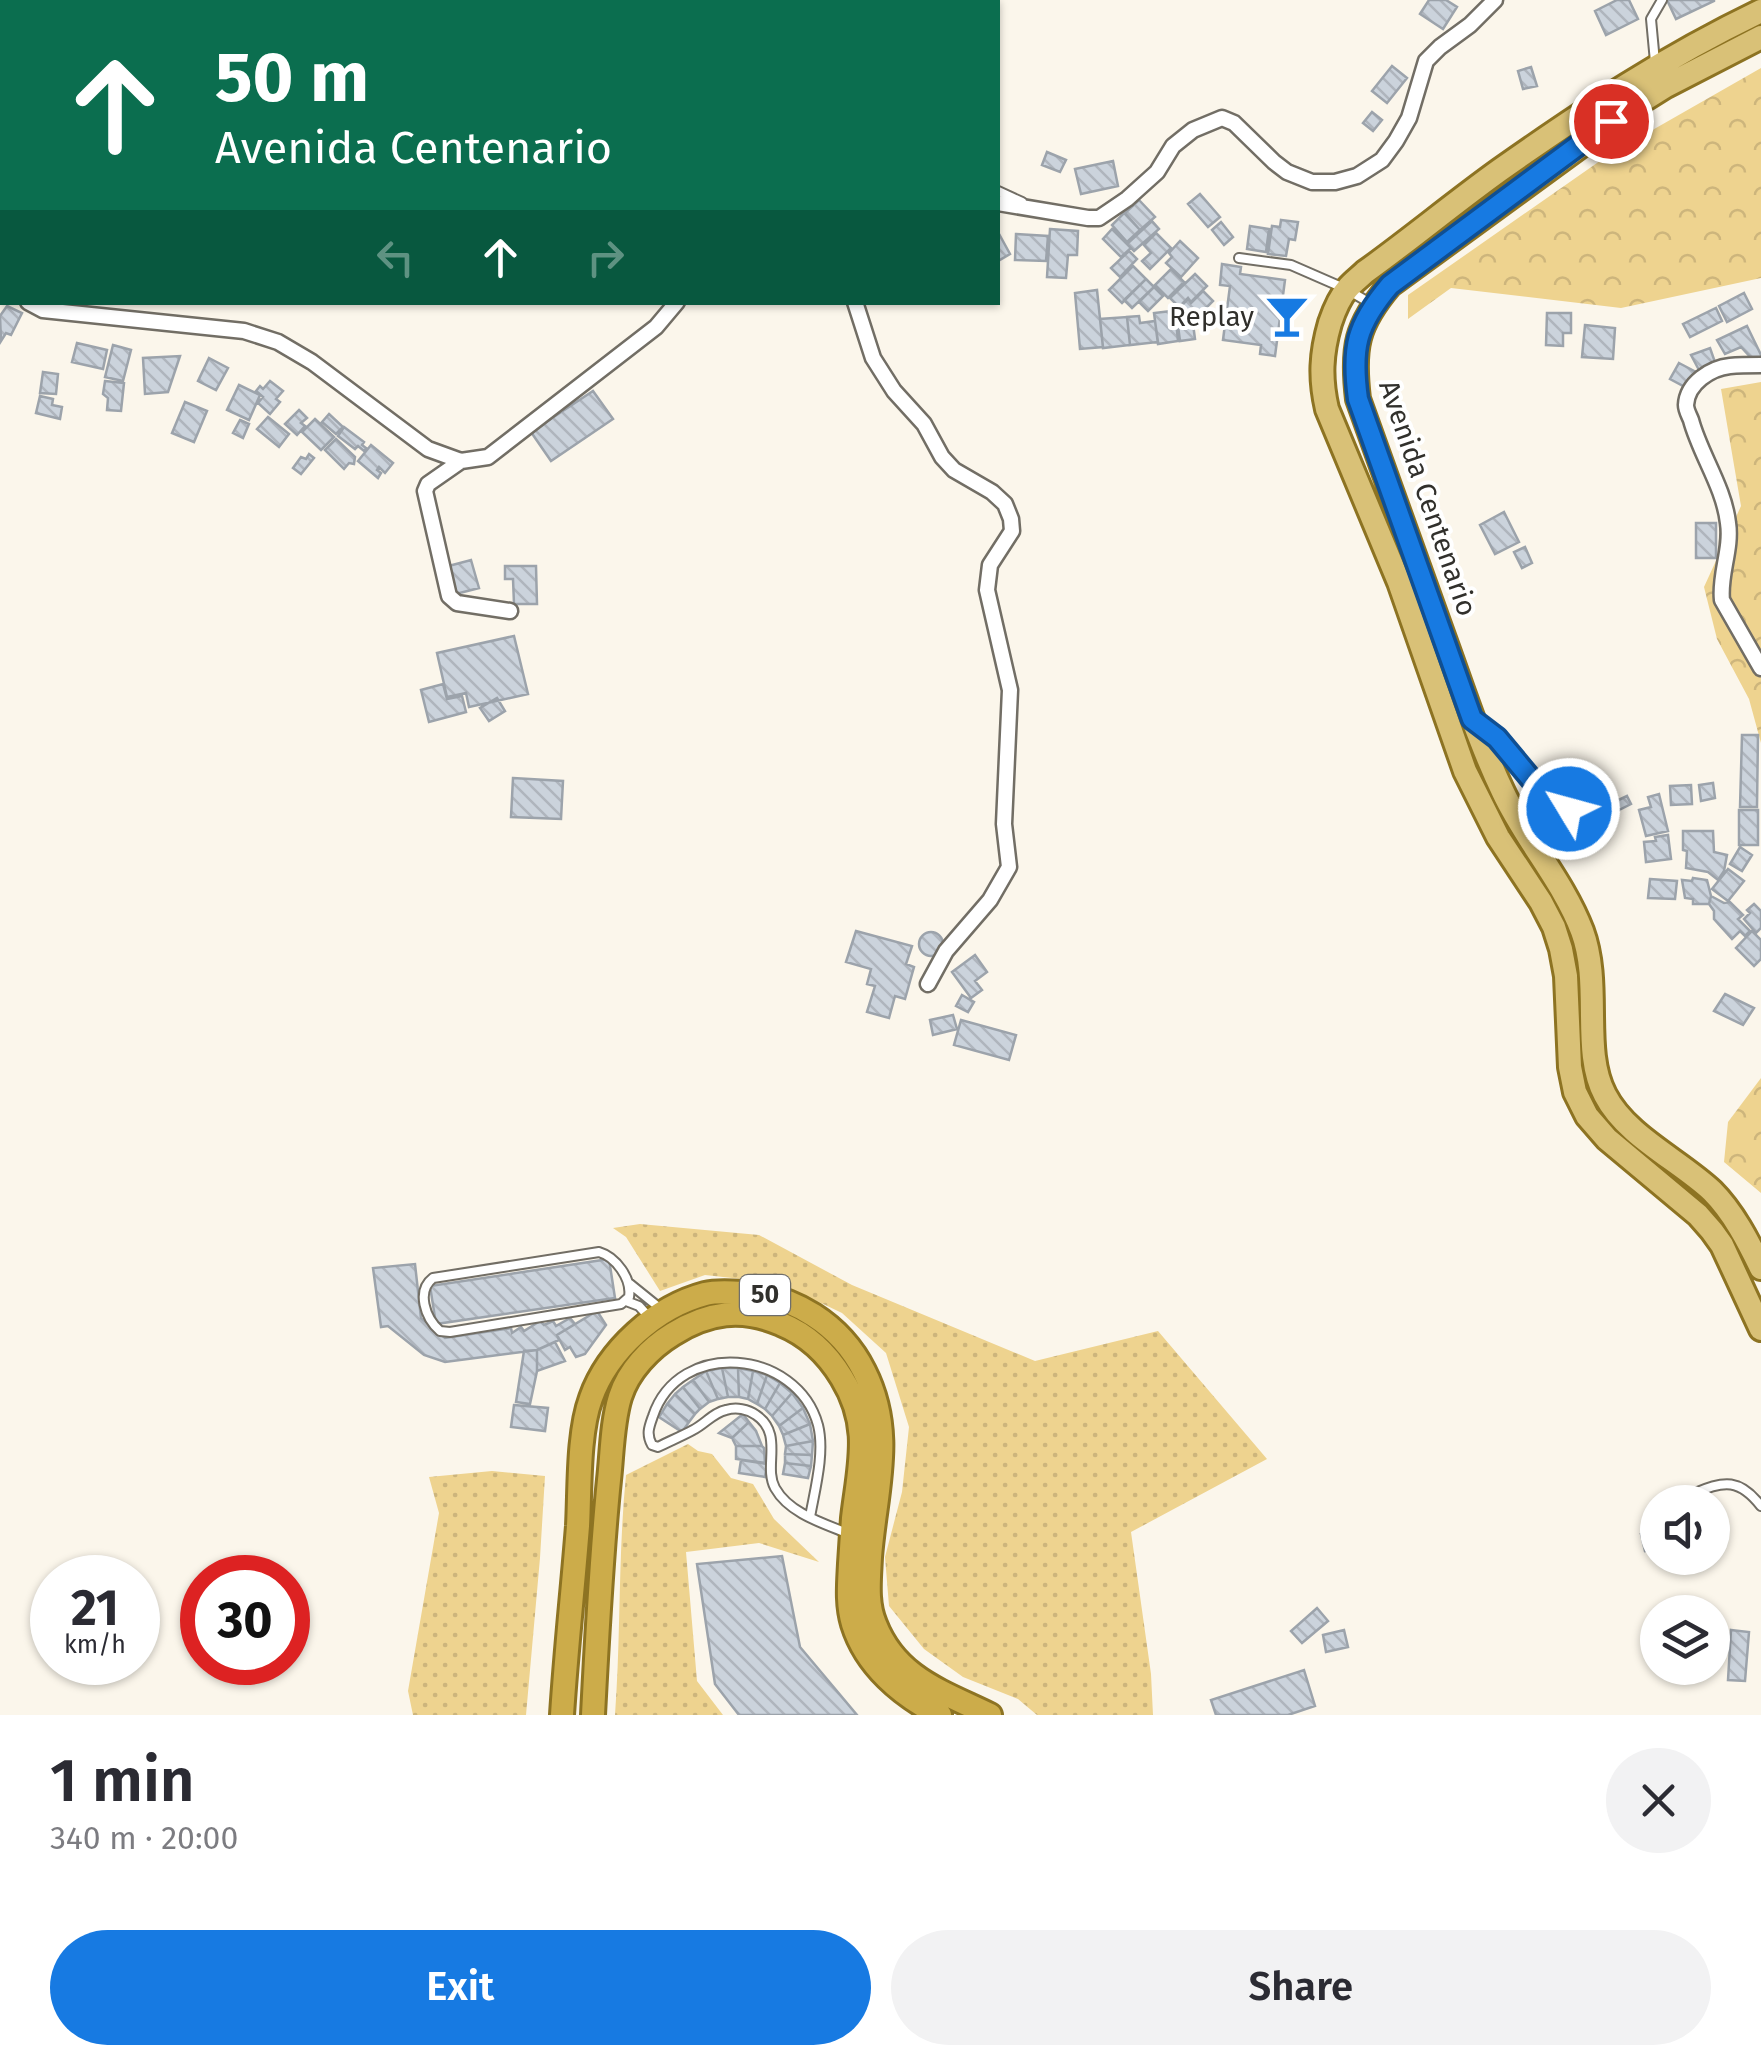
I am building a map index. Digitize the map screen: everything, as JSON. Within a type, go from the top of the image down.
[{"type":"highway","name":"50","points":[[562,1715],[591,1396],[609,1364],[658,1316],[707,1294],[750,1293],[810,1312],[827,1324],[855,1355],[874,1394],[883,1440],[869,1574],[869,1604],[874,1623],[906,1670],[922,1682],[990,1715]]},
{"type":"highway","name":"50","points":[[593,1715],[604,1531],[618,1408],[628,1378],[641,1361],[672,1335],[722,1314],[761,1316],[795,1330],[826,1354],[847,1386],[860,1424],[861,1464],[848,1594],[853,1626],[894,1686],[940,1715]]},
{"type":"main road","name":"Avenida Centenario","points":[[1754,28],[1655,66],[1497,172],[1365,272],[1346,289],[1336,306],[1322,350],[1322,387],[1327,410],[1400,582],[1464,771],[1498,837],[1541,902],[1562,949],[1575,1092],[1607,1139],[1712,1230],[1761,1328]]},
{"type":"main road","name":"Avenida Centenario","points":[[1754,28],[1611,121],[1390,285],[1373,305],[1361,329],[1354,368],[1358,399],[1472,719],[1502,791],[1567,898],[1586,940],[1593,980],[1594,1059],[1604,1094],[1634,1129],[1714,1194],[1739,1227],[1761,1268]]},
{"type":"street","points":[[1000,203],[1099,218],[1156,172],[1173,146],[1192,130],[1222,118],[1234,122],[1287,172],[1312,182],[1335,182],[1357,176],[1382,160],[1396,141],[1408,118],[1426,61],[1495,0]]},
{"type":"street","points":[[34,305],[43,310],[244,331],[278,342],[312,362],[428,449],[461,461]]},
{"type":"street","points":[[510,611],[457,603],[449,596],[424,491],[461,461],[488,456],[656,327],[674,305]]},
{"type":"street","points":[[856,305],[873,358],[894,391],[924,424],[942,457],[954,470],[992,492],[1005,504],[1011,519],[1012,531],[990,565],[987,590],[1010,690],[1004,824],[1008,866],[990,900],[946,951],[928,984]]},
{"type":"street","points":[[1761,365],[1727,366],[1707,373],[1694,384],[1686,404],[1729,524],[1720,589],[1722,600],[1761,668]]},
{"type":"street","points":[[1472,719],[1497,738],[1546,797],[1569,809],[1602,816]]},
{"type":"lane","points":[[1655,66],[1651,19],[1662,0]]},
{"type":"lane","points":[[1000,192],[1039,210]]},
{"type":"lane","points":[[1238,258],[1290,264],[1373,305]]},
{"type":"lane","points":[[599,1252],[612,1258],[658,1316],[626,1302],[445,1332],[432,1324],[422,1292],[433,1278],[599,1252]]},
{"type":"lane","points":[[626,1302],[630,1284]]},
{"type":"lane","points":[[810,1517],[818,1462],[818,1426],[807,1402],[794,1387],[776,1373],[733,1362],[712,1363],[672,1386],[656,1407],[649,1428],[652,1445],[658,1447],[698,1428],[724,1410],[751,1412],[760,1418],[772,1441],[774,1485],[795,1508],[810,1517],[852,1536]]},
{"type":"lane","points":[[1712,1485],[1726,1482],[1744,1488],[1761,1506]]},
{"type":"green space","points":[[1761,68],[1761,278],[1621,308],[1451,288],[1408,319],[1408,295],[1607,156]]},
{"type":"green space","points":[[1761,382],[1761,743],[1749,699],[1717,639],[1704,587],[1741,506],[1721,389]]},
{"type":"green space","points":[[1761,1078],[1761,1193],[1724,1162],[1728,1122]]},
{"type":"green space","points":[[640,1224],[759,1235],[852,1285],[1035,1361],[1158,1331],[1267,1459],[1131,1532],[1153,1715],[1037,1715],[1018,1699],[963,1677],[924,1649],[889,1606],[885,1557],[902,1492],[909,1427],[886,1353],[842,1313],[779,1283],[705,1275],[660,1291],[626,1237],[613,1228]]},
{"type":"green space","points":[[688,1444],[712,1454],[731,1478],[753,1484],[774,1519],[819,1562],[759,1543],[686,1552],[697,1681],[723,1715],[615,1715],[626,1475]]},
{"type":"green space","points":[[492,1471],[545,1476],[526,1715],[413,1715],[408,1691],[439,1513],[429,1477]]},
{"type":"building","points":[[1429,0],[1446,0],[1457,7],[1443,29],[1420,14]]},
{"type":"building","points":[[1617,0],[1629,0],[1638,19],[1606,35],[1595,11]]},
{"type":"building","points":[[1667,0],[1714,0],[1714,1],[1676,19]]},
{"type":"building","points":[[1392,66],[1407,78],[1387,103],[1372,91]]},
{"type":"building","points":[[1531,67],[1537,86],[1523,89],[1518,71]]},
{"type":"building","points":[[1372,112],[1382,120],[1373,131],[1363,123]]},
{"type":"building","points":[[1047,152],[1066,160],[1060,172],[1042,165]]},
{"type":"building","points":[[1113,161],[1118,186],[1081,194],[1075,169]]},
{"type":"building","points":[[1200,194],[1220,217],[1208,227],[1188,204]]},
{"type":"building","points":[[1139,200],[1155,217],[1140,230],[1125,213]]},
{"type":"building","points":[[1124,213],[1140,230],[1127,242],[1112,225]]},
{"type":"building","points":[[1281,220],[1298,222],[1295,240],[1289,239],[1286,256],[1268,254],[1272,226],[1280,227]]},
{"type":"building","points":[[1152,221],[1159,229],[1134,251],[1127,244]]},
{"type":"building","points":[[1221,222],[1233,237],[1224,245],[1212,230]]},
{"type":"building","points":[[1250,226],[1269,229],[1266,252],[1247,249]]},
{"type":"building","points":[[1050,229],[1078,231],[1077,255],[1068,255],[1066,278],[1047,277]]},
{"type":"building","points":[[1112,229],[1131,248],[1121,257],[1103,239]]},
{"type":"building","points":[[1156,233],[1171,248],[1150,269],[1142,261],[1151,253],[1144,245]]},
{"type":"building","points":[[1016,234],[1048,236],[1046,261],[1015,260]]},
{"type":"building","points":[[1000,236],[1010,254],[1000,260]]},
{"type":"building","points":[[1180,241],[1198,258],[1181,277],[1166,263]]},
{"type":"building","points":[[1129,251],[1137,259],[1120,277],[1111,268]]},
{"type":"building","points":[[1222,264],[1241,267],[1240,274],[1285,280],[1275,356],[1260,354],[1261,345],[1223,340],[1230,286],[1220,285]]},
{"type":"building","points":[[1133,266],[1146,279],[1122,303],[1109,290]]},
{"type":"building","points":[[1171,269],[1184,282],[1168,298],[1155,285]]},
{"type":"building","points":[[1195,274],[1207,286],[1191,302],[1188,298],[1179,307],[1170,298]]},
{"type":"building","points":[[1146,279],[1154,287],[1132,308],[1124,300]]},
{"type":"building","points":[[1154,287],[1163,296],[1148,311],[1139,302]]},
{"type":"building","points":[[1097,290],[1103,347],[1080,349],[1075,293]]},
{"type":"building","points":[[1203,291],[1213,301],[1194,320],[1181,306],[1188,299],[1191,303]]},
{"type":"building","points":[[1744,293],[1752,309],[1727,322],[1719,306]]},
{"type":"building","points":[[7,306],[22,313],[11,335],[6,333],[1,341],[0,316]]},
{"type":"building","points":[[1716,308],[1722,321],[1690,337],[1683,324]]},
{"type":"building","points":[[1180,310],[1181,320],[1176,321],[1178,341],[1158,344],[1154,313]]},
{"type":"building","points":[[1547,313],[1571,313],[1571,333],[1563,333],[1563,346],[1546,345]]},
{"type":"building","points":[[1139,316],[1140,323],[1155,321],[1158,342],[1130,345],[1127,317]]},
{"type":"building","points":[[1127,317],[1130,345],[1103,348],[1100,319]]},
{"type":"building","points":[[1193,324],[1195,339],[1180,341],[1178,326]]},
{"type":"building","points":[[1585,325],[1615,328],[1613,359],[1582,357]]},
{"type":"building","points":[[1747,326],[1761,362],[1754,361],[1741,347],[1725,354],[1717,340]]},
{"type":"building","points":[[77,343],[107,350],[103,369],[72,362]]},
{"type":"building","points":[[113,345],[131,350],[123,381],[105,377]]},
{"type":"building","points":[[1710,348],[1716,365],[1700,372],[1691,355]]},
{"type":"building","points":[[180,356],[168,392],[145,394],[143,358]]},
{"type":"building","points":[[209,358],[228,368],[216,390],[198,381]]},
{"type":"building","points":[[1679,363],[1696,372],[1687,388],[1670,379]]},
{"type":"building","points":[[43,372],[58,374],[56,394],[40,393]]},
{"type":"building","points":[[105,381],[124,383],[121,411],[107,410]]},
{"type":"building","points":[[270,381],[283,391],[270,414],[258,403],[263,397],[256,391]]},
{"type":"building","points":[[239,385],[260,395],[249,420],[227,410]]},
{"type":"building","points":[[593,391],[613,419],[551,461],[531,432]]},
{"type":"building","points":[[40,396],[53,399],[52,405],[62,407],[60,419],[36,413]]},
{"type":"building","points":[[185,402],[207,411],[194,442],[172,433]]},
{"type":"building","points":[[299,410],[307,418],[297,435],[285,424]]},
{"type":"building","points":[[329,414],[343,427],[336,434],[322,422]]},
{"type":"building","points":[[268,417],[289,434],[279,447],[257,429]]},
{"type":"building","points":[[315,419],[334,437],[321,450],[302,432]]},
{"type":"building","points":[[240,420],[249,424],[243,438],[233,433]]},
{"type":"building","points":[[344,427],[364,442],[364,451],[338,436]]},
{"type":"building","points":[[336,439],[355,457],[354,464],[349,463],[344,469],[325,450]]},
{"type":"building","points":[[371,445],[393,463],[385,473],[379,467],[378,478],[358,461]]},
{"type":"building","points":[[309,454],[314,458],[301,474],[293,468],[301,457],[306,459]]},
{"type":"building","points":[[1504,512],[1519,542],[1495,554],[1480,525]]},
{"type":"building","points":[[1696,523],[1716,523],[1716,558],[1696,558]]},
{"type":"building","points":[[1525,547],[1532,563],[1522,568],[1514,552]]},
{"type":"building","points":[[471,560],[479,588],[452,595],[445,567]]},
{"type":"building","points":[[505,566],[536,566],[537,604],[514,604],[513,579],[505,579]]},
{"type":"building","points":[[514,636],[528,694],[469,707],[466,693],[447,697],[437,653]]},
{"type":"building","points":[[443,684],[447,699],[462,696],[466,712],[429,722],[421,690]]},
{"type":"building","points":[[497,698],[505,711],[489,721],[480,708]]},
{"type":"building","points":[[1742,735],[1758,735],[1757,807],[1740,807]]},
{"type":"building","points":[[513,778],[563,781],[561,819],[511,817]]},
{"type":"building","points":[[1713,783],[1715,798],[1701,801],[1699,785]]},
{"type":"building","points":[[1691,785],[1692,804],[1671,805],[1670,786]]},
{"type":"building","points":[[1659,794],[1668,831],[1646,836],[1639,810],[1651,807],[1648,797]]},
{"type":"building","points":[[1627,796],[1631,804],[1613,813],[1610,804]]},
{"type":"building","points":[[1739,810],[1758,810],[1758,845],[1739,845]]},
{"type":"building","points":[[1568,826],[1590,841],[1585,849],[1562,835]]},
{"type":"building","points":[[1683,831],[1713,831],[1714,852],[1727,855],[1718,880],[1708,872],[1686,868]]},
{"type":"building","points":[[1668,835],[1671,859],[1646,862],[1644,842]]},
{"type":"building","points":[[1740,847],[1752,855],[1742,871],[1730,864]]},
{"type":"building","points":[[1728,869],[1744,881],[1728,901],[1712,889]]},
{"type":"building","points":[[1650,879],[1677,881],[1675,899],[1648,898]]},
{"type":"building","points":[[1682,880],[1707,880],[1709,904],[1693,904],[1693,899],[1685,898]]},
{"type":"building","points":[[1711,896],[1730,902],[1743,915],[1738,919],[1750,931],[1745,936],[1740,931],[1732,939],[1714,919],[1709,904]]},
{"type":"building","points":[[1754,904],[1761,911],[1761,928],[1756,933],[1744,919]]},
{"type":"building","points":[[856,931],[912,946],[906,964],[914,967],[905,999],[895,996],[889,1018],[867,1012],[875,986],[867,984],[871,969],[846,962]]},
{"type":"building","points":[[1752,931],[1761,940],[1761,959],[1754,966],[1736,948]]},
{"type":"building","points":[[931,932],[940,935],[940,953],[931,956],[922,953],[919,944],[922,935]]},
{"type":"building","points":[[975,955],[987,972],[975,981],[982,990],[971,998],[952,972]]},
{"type":"building","points":[[1725,994],[1754,1008],[1743,1025],[1714,1011]]},
{"type":"building","points":[[962,995],[974,1002],[968,1012],[956,1006]]},
{"type":"building","points":[[953,1015],[957,1029],[933,1035],[930,1020]]},
{"type":"building","points":[[961,1020],[1016,1035],[1009,1060],[954,1045]]},
{"type":"building","points":[[609,1259],[615,1298],[436,1324],[430,1286]]},
{"type":"building","points":[[415,1264],[421,1318],[445,1338],[511,1328],[512,1333],[521,1327],[524,1331],[540,1321],[544,1325],[553,1321],[556,1326],[570,1318],[575,1324],[557,1335],[559,1340],[537,1350],[445,1362],[424,1355],[388,1326],[381,1327],[373,1268]]},
{"type":"building","points":[[597,1311],[606,1325],[585,1354],[576,1357],[570,1347],[565,1350],[557,1335]]},
{"type":"building","points":[[555,1342],[565,1361],[537,1371],[537,1350]]},
{"type":"building","points":[[537,1350],[530,1404],[516,1402],[524,1351]]},
{"type":"building","points":[[722,1368],[728,1397],[718,1399],[706,1371]]},
{"type":"building","points":[[722,1368],[738,1368],[739,1397],[728,1397]]},
{"type":"building","points":[[738,1368],[753,1371],[748,1399],[739,1397]]},
{"type":"building","points":[[706,1371],[718,1399],[709,1402],[693,1380]]},
{"type":"building","points":[[753,1371],[767,1375],[757,1404],[748,1399]]},
{"type":"building","points":[[767,1375],[780,1383],[765,1409],[757,1404]]},
{"type":"building","points":[[693,1380],[709,1402],[700,1409],[683,1387]]},
{"type":"building","points":[[780,1383],[792,1393],[772,1416],[765,1409]]},
{"type":"building","points":[[683,1387],[700,1409],[695,1414],[675,1394]]},
{"type":"building","points":[[792,1393],[803,1408],[779,1426],[772,1416]]},
{"type":"building","points":[[675,1394],[695,1414],[689,1422],[667,1404]]},
{"type":"building","points":[[667,1404],[689,1422],[682,1432],[659,1417]]},
{"type":"building","points":[[514,1405],[548,1408],[545,1431],[511,1427]]},
{"type":"building","points":[[803,1408],[810,1424],[783,1435],[779,1426]]},
{"type":"building","points":[[743,1414],[749,1422],[732,1438],[719,1433]]},
{"type":"building","points":[[749,1422],[762,1446],[736,1446],[732,1438]]},
{"type":"building","points":[[810,1424],[813,1441],[786,1446],[783,1435]]},
{"type":"building","points":[[813,1441],[812,1455],[785,1454],[786,1446]]},
{"type":"building","points":[[736,1446],[762,1446],[765,1463],[736,1459]]},
{"type":"building","points":[[785,1454],[812,1455],[811,1466],[785,1463]]},
{"type":"building","points":[[741,1460],[767,1464],[765,1477],[739,1473]]},
{"type":"building","points":[[785,1463],[811,1466],[808,1478],[783,1474]]},
{"type":"building","points":[[782,1556],[800,1647],[857,1715],[739,1715],[715,1684],[697,1564]]},
{"type":"building","points":[[1317,1608],[1328,1621],[1302,1643],[1291,1631]]},
{"type":"building","points":[[1344,1630],[1348,1647],[1326,1652],[1323,1635]]},
{"type":"building","points":[[1731,1630],[1749,1632],[1745,1681],[1730,1680]]},
{"type":"building","points":[[1304,1670],[1315,1706],[1288,1715],[1216,1715],[1211,1700]]},
{"type":"place","name":"Replay","points":[[1287,316]]},
{"type":"route","points":[[1569,809],[1546,797],[1497,738],[1472,719],[1358,399],[1354,368],[1361,329],[1373,305],[1390,285],[1611,121]]}]
